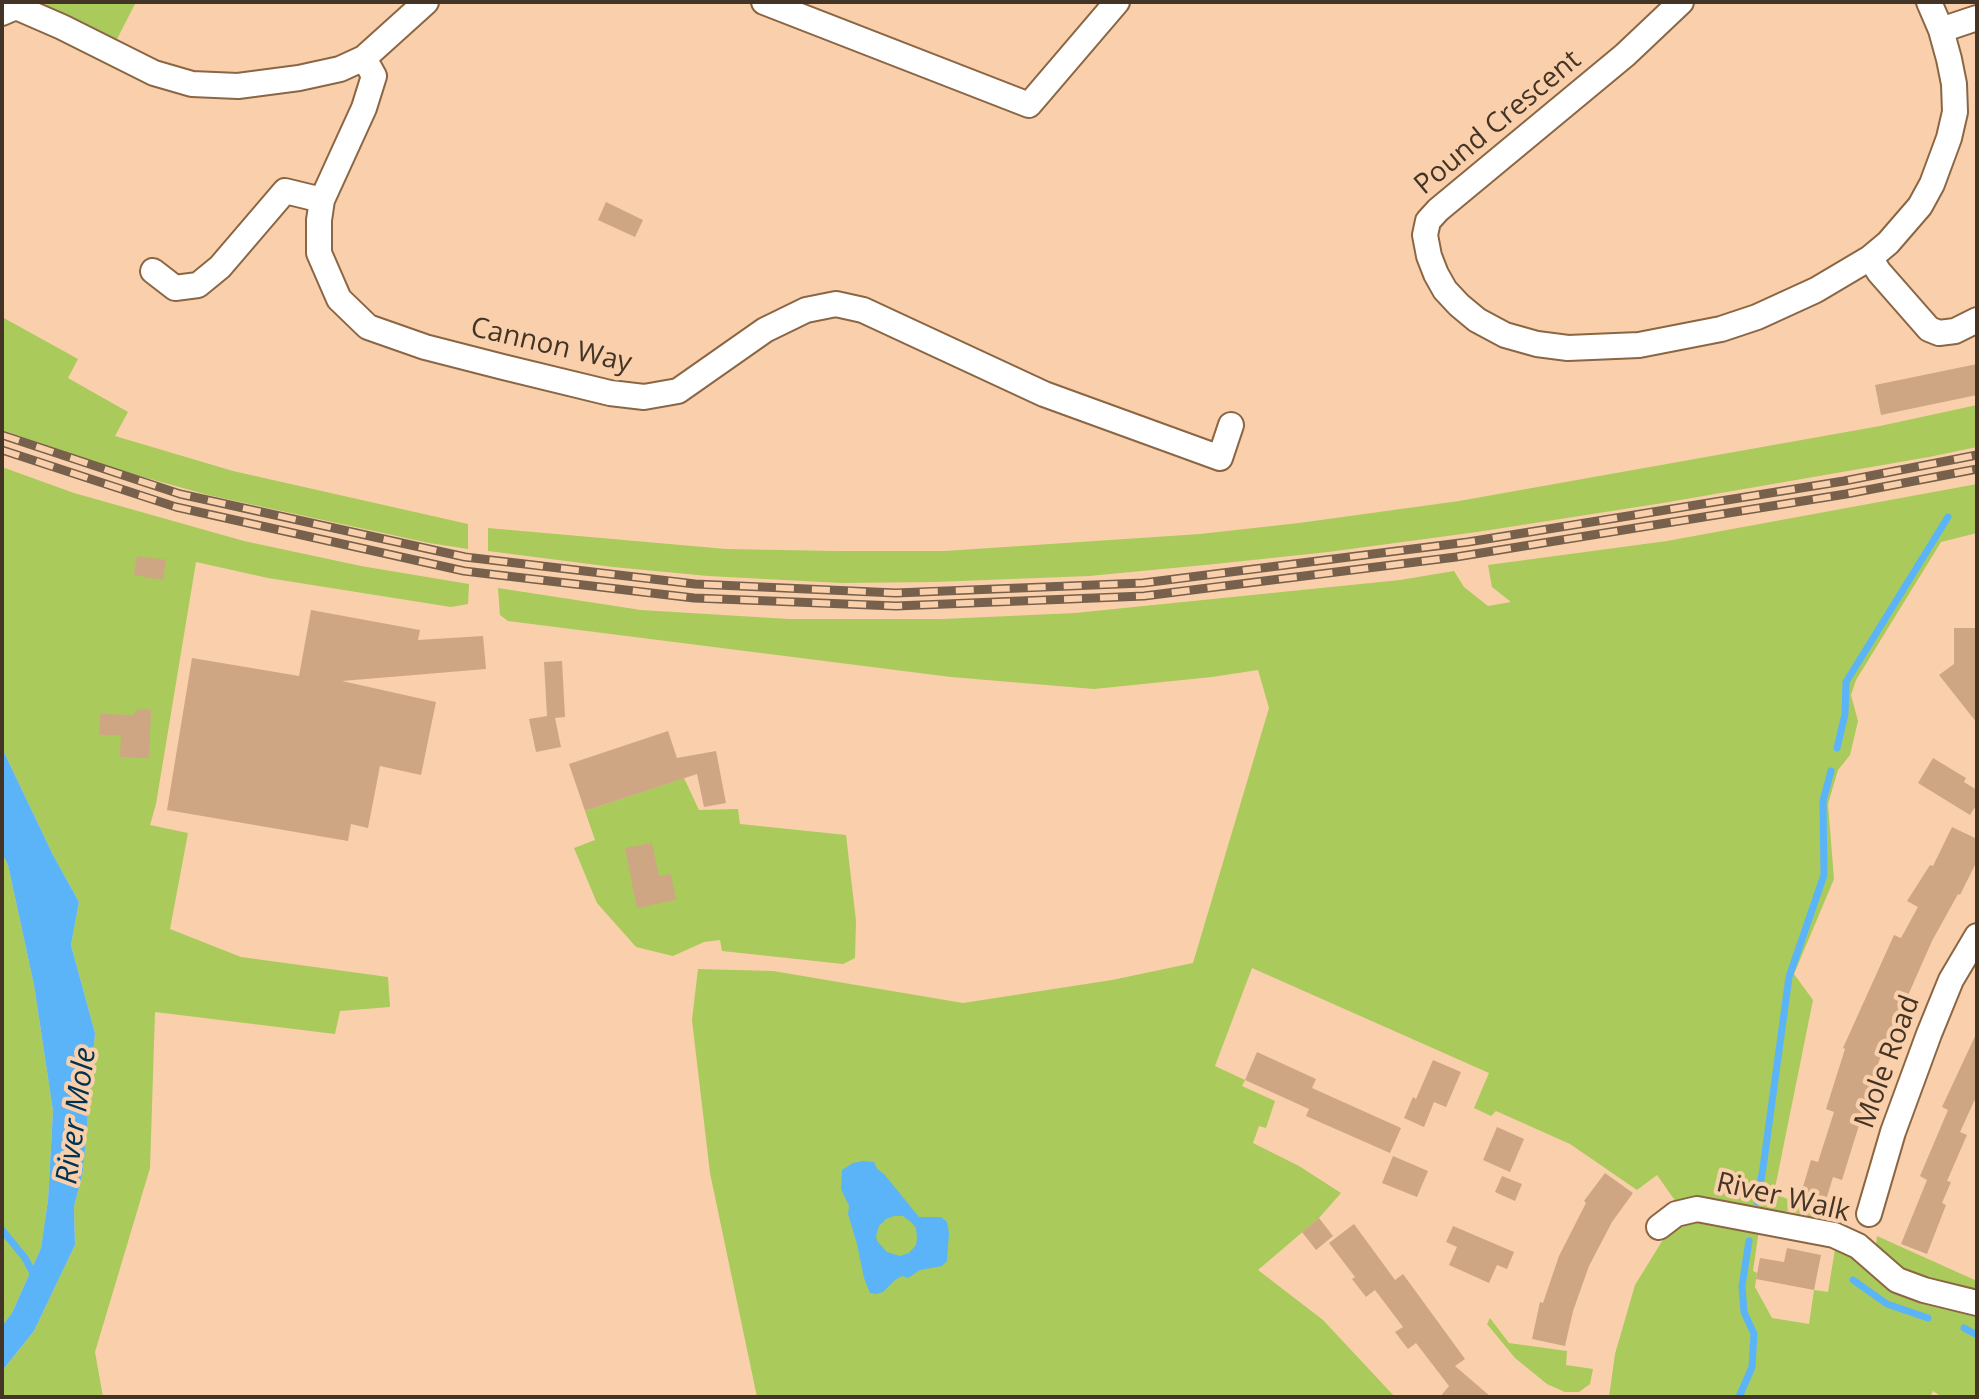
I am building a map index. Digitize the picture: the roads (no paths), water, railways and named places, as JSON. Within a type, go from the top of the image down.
[{"type":"street","points":[[2,13],[16,7],[154,73],[192,84],[238,86],[340,69],[364,58],[426,2]]},
{"type":"street","points":[[764,2],[1029,105],[1117,2]]},
{"type":"street","name":"Pound Crescent","points":[[1681,2],[1625,55],[1428,221],[1425,235],[1429,256],[1445,290],[1477,320],[1505,335],[1537,344],[1568,348],[1639,345],[1721,329],[1757,317],[1816,290],[1870,258],[1888,243],[1920,206],[1932,184],[1955,112],[1954,84],[1941,30],[1929,2]]},
{"type":"street","points":[[1941,30],[1977,18]]},
{"type":"street","name":"Cannon Way","points":[[364,58],[374,76],[364,108],[322,200],[319,253],[339,299],[368,327],[425,347],[534,375],[610,393],[644,397],[678,391],[765,330],[806,310],[836,304],[863,310],[1044,394],[1220,458],[1231,425]]},
{"type":"street","points":[[153,271],[175,288],[198,285],[220,267],[285,191],[322,200]]},
{"type":"street","points":[[1870,258],[1929,329],[1939,333],[1955,331],[1977,320]]},
{"type":"street","name":"Mole Road","points":[[1869,1214],[1893,1132],[1929,1034],[1951,980],[1977,936]]},
{"type":"street","name":"River Walk","points":[[1659,1227],[1676,1214],[1697,1209],[1834,1235],[1858,1246],[1897,1280],[1977,1303]]},
{"type":"water","name":"River Mole","points":[[2,748],[79,902],[71,945],[95,1033],[83,1171],[74,1207],[75,1245],[34,1331],[2,1371],[2,1326],[12,1313],[41,1248],[48,1200],[53,1111],[34,985],[8,865],[2,853]]},
{"type":"water","points":[[874,1162],[919,1217],[941,1217],[947,1222],[947,1261],[942,1266],[920,1270],[908,1278],[902,1276],[883,1292],[870,1293],[848,1214],[849,1206],[841,1189],[842,1170],[853,1163]],"holes":[[[903,1216],[916,1228],[917,1238],[916,1245],[909,1253],[900,1256],[887,1252],[876,1236],[879,1226],[886,1219]]]},
{"type":"waterway","points":[[1837,748],[1845,714],[1846,682],[1948,517]]},
{"type":"waterway","points":[[1757,1202],[1789,977],[1824,875],[1823,801],[1831,771]]},
{"type":"waterway","points":[[2,1230],[25,1258],[35,1277]]},
{"type":"waterway","points":[[1739,1397],[1752,1367],[1754,1334],[1744,1312],[1742,1286],[1749,1241]]},
{"type":"waterway","points":[[1853,1280],[1887,1304],[1928,1318]]},
{"type":"waterway","points":[[1964,1328],[1977,1335]]},
{"type":"railway","points":[[2,435],[180,494],[465,557],[695,584],[896,593],[1143,583],[1468,542],[1844,481],[1977,455]]},
{"type":"railway","points":[[2,450],[176,507],[464,571],[694,598],[896,606],[1144,596],[1456,557],[1846,494],[1977,469]]}]
